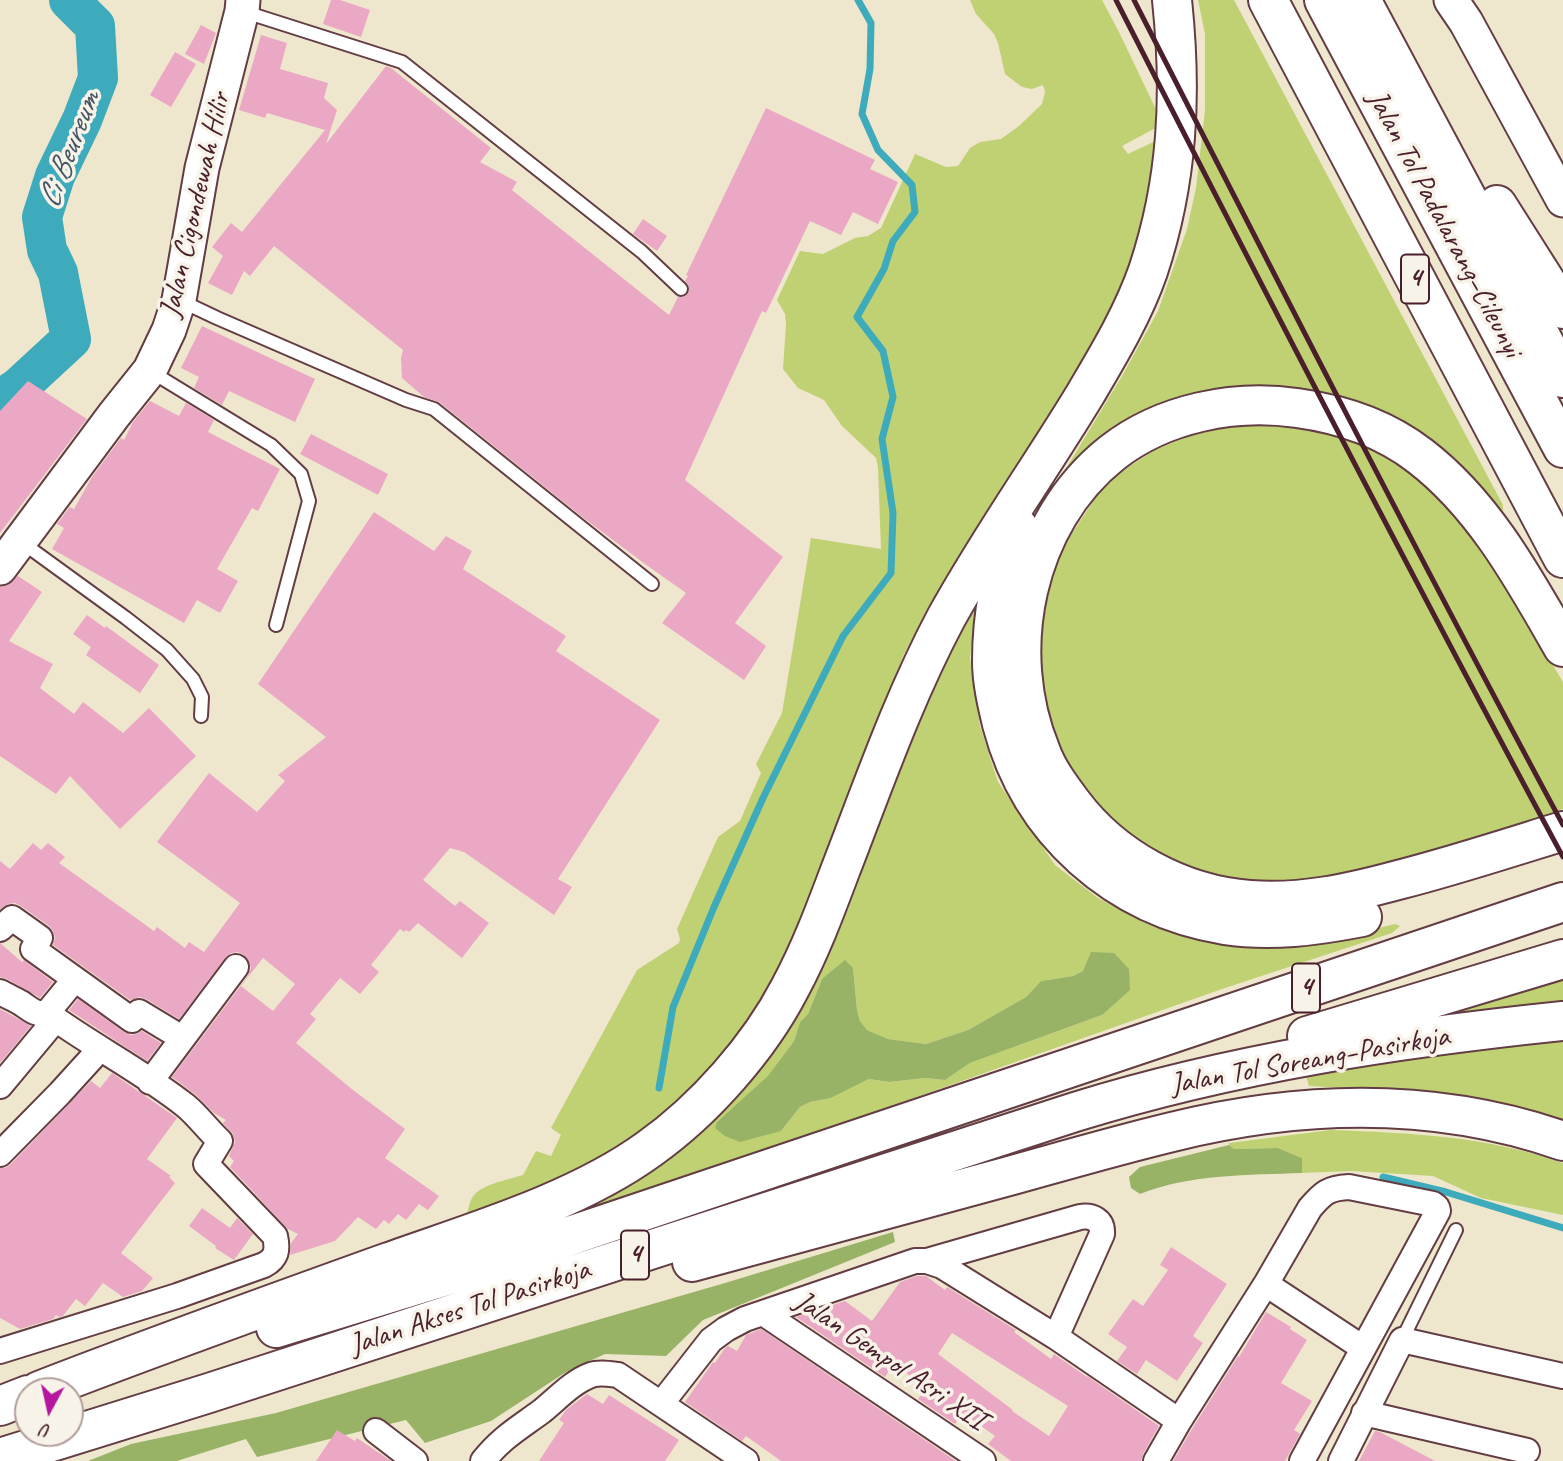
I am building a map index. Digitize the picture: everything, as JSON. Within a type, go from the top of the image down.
[{"type":"highway","points":[[75,1377],[192,1332],[491,1225],[543,1205],[613,1171],[648,1150],[701,1105],[761,1034],[789,991],[820,923],[925,660],[964,587],[1107,357],[1147,274],[1167,202],[1173,164],[1178,96],[1172,0]]},
{"type":"highway","name":"Jalan Tol Padalarang–Cileunyi","points":[[1268,0],[1563,558]]},
{"type":"highway","name":"Jalan Tol Padalarang–Cileunyi","points":[[1324,0],[1563,448]]},
{"type":"highway","points":[[1361,0],[1563,378]]},
{"type":"highway","points":[[1372,0],[1563,309]]},
{"type":"highway","points":[[1563,647],[1525,581],[1495,537],[1444,476],[1419,455],[1391,437],[1358,422],[1322,411],[1244,405],[1210,409],[1178,418],[1142,434],[1114,452],[1090,473],[1059,514],[1041,551],[1029,586],[1020,653],[1022,686],[1031,720],[1041,753],[1058,785],[1082,817],[1109,843],[1143,867],[1176,883],[1248,900],[1290,901],[1366,889],[1563,831]]},
{"type":"highway","points":[[1069,421],[1014,537],[996,600],[992,663],[996,698],[1004,730],[1012,757],[1025,785],[1045,816],[1068,843],[1095,868],[1126,890],[1162,907],[1195,918],[1226,925],[1293,928],[1397,908],[1563,859]]},
{"type":"highway","name":"Jalan Tol Soreang–Pasirkoja","points":[[1049,1074],[1563,902]]},
{"type":"highway","points":[[1060,1117],[1300,1038],[1563,958]]},
{"type":"highway","name":"Jalan Tol Soreang–Pasirkoja","points":[[1060,1117],[1180,1083],[1287,1060],[1417,1039],[1563,1021]]},
{"type":"highway","name":"Jalan Akses Tol Pasirkoja","points":[[84,1387],[498,1260],[1049,1074]]},
{"type":"highway","points":[[209,1393],[1160,1135],[1223,1121],[1324,1108],[1397,1108],[1480,1119],[1563,1141]]},
{"type":"highway","name":"Jalan Akses Tol Pasirkoja","points":[[0,1458],[209,1393],[1060,1117]]},
{"type":"street","points":[[1451,0],[1466,22],[1563,200]]},
{"type":"street","name":"Jalan Cigondewah Hilir","points":[[0,568],[150,370],[169,330],[179,300],[202,169],[242,6]]},
{"type":"street","points":[[0,929],[12,918],[40,939],[33,949],[132,1020],[139,1012],[182,1038]]},
{"type":"street","points":[[150,1082],[236,967]]},
{"type":"street","points":[[0,1086],[51,1017],[75,979]]},
{"type":"street","points":[[0,992],[32,1011],[51,1017],[188,1108],[220,1141],[206,1164],[275,1236],[276,1253],[271,1261],[264,1265],[177,1296],[0,1351]]},
{"type":"street","points":[[0,1154],[100,1049]]},
{"type":"street","points":[[1156,1461],[1311,1208],[1327,1191],[1349,1187],[1433,1204],[1438,1211],[1302,1461]]},
{"type":"street","points":[[661,1404],[711,1340],[745,1319],[915,1261],[927,1261],[1080,1217],[1094,1217],[1103,1229],[1102,1234],[1056,1336]]},
{"type":"street","points":[[927,1261],[942,1266],[1056,1336],[1179,1421]]},
{"type":"street","points":[[1266,1284],[1363,1348]]},
{"type":"street","name":"Jalan Gempol Asri XII","points":[[763,1313],[983,1461]]},
{"type":"street","points":[[1341,1461],[1402,1340],[1563,1376]]},
{"type":"street","points":[[483,1461],[507,1435],[576,1383],[594,1374],[618,1374],[746,1461]]},
{"type":"street","points":[[1364,1413],[1527,1451]]},
{"type":"street","points":[[376,1431],[415,1461]]},
{"type":"lane","points":[[242,6],[402,62],[642,252],[681,289]]},
{"type":"lane","points":[[179,300],[406,400],[434,409],[652,584]]},
{"type":"lane","points":[[150,370],[271,445],[301,474],[309,501],[276,625]]},
{"type":"lane","points":[[20,541],[167,650],[193,679],[202,697],[201,716]]},
{"type":"lane","points":[[1402,1340],[1456,1230]]},
{"type":"green space","points":[[970,0],[1102,0],[1119,32],[1163,124],[1122,146],[1128,154],[1164,137],[1149,208],[1117,298],[1076,376],[1007,479],[904,654],[847,806],[776,980],[720,1063],[670,1112],[595,1164],[519,1199],[467,1216],[472,1199],[479,1190],[523,1175],[536,1151],[551,1156],[561,1135],[551,1128],[637,970],[679,943],[677,929],[718,837],[740,821],[761,773],[756,764],[782,713],[811,538],[881,549],[876,458],[842,426],[824,400],[798,388],[783,369],[786,324],[785,314],[777,300],[800,251],[823,254],[881,228],[915,154],[946,167],[958,166],[970,148],[980,142],[1001,139],[1042,104],[1045,92],[1043,85],[1032,89],[1022,87],[1005,74],[994,34],[976,14]]},
{"type":"green space","points":[[1198,0],[1234,0],[1503,505],[1503,511],[1499,510],[1472,476],[1428,437],[1383,413],[1251,391],[1052,496],[1158,311],[1187,229],[1196,188],[1205,110],[1205,34]]},
{"type":"green space","points":[[1291,426],[1327,432],[1367,444],[1395,459],[1424,482],[1451,511],[1509,592],[1563,682],[1563,809],[1418,858],[1304,884],[1248,884],[1202,874],[1159,857],[1120,830],[1089,797],[1067,762],[1051,725],[1042,688],[1040,647],[1044,613],[1053,576],[1065,544],[1100,491],[1124,470],[1153,451],[1188,436],[1223,428]]},
{"type":"green space","points":[[976,601],[970,658],[980,726],[998,782],[1055,865],[1098,898],[1146,923],[1200,940],[1262,945],[1330,940],[1395,924],[1400,926],[1392,933],[1222,989],[648,1192],[532,1230],[747,1077],[917,715]],"holes":[[[853,968],[860,1021],[867,1030],[888,1039],[926,1044],[968,1030],[1026,997],[1041,981],[1073,976],[1083,971],[1102,1015],[970,1063],[945,1080],[925,1078],[889,1082],[869,1079],[831,1098],[800,1107],[781,1131],[717,1122],[768,1077],[794,1041],[800,1022],[808,1014],[822,979]]]},
{"type":"green space","points":[[1091,952],[1114,953],[1129,969],[1130,990],[1102,1015],[970,1063],[945,1080],[925,1078],[889,1082],[869,1079],[831,1098],[800,1107],[781,1131],[740,1142],[715,1128],[717,1122],[768,1076],[794,1041],[800,1022],[808,1014],[822,979],[845,960],[853,968],[857,1010],[860,1021],[867,1030],[888,1039],[926,1044],[968,1030],[1026,997],[1041,981],[1073,976],[1083,971]]},
{"type":"green space","points":[[1563,975],[1563,1004],[1385,1023]]},
{"type":"green space","points":[[1563,1033],[1563,1125],[1415,1092],[1309,1086],[1305,1072]]},
{"type":"green space","points":[[1331,1130],[1477,1141],[1563,1163],[1563,1215],[1481,1198],[1433,1176],[1351,1171],[1302,1173],[1302,1158],[1278,1148],[1234,1149],[1229,1145]]},
{"type":"green space","points":[[1229,1145],[1234,1149],[1278,1148],[1302,1158],[1302,1173],[1199,1179],[1159,1187],[1140,1194],[1131,1188],[1129,1177],[1140,1167]]},
{"type":"green space","points":[[893,1232],[895,1242],[703,1320],[666,1356],[605,1354],[566,1372],[491,1421],[425,1443],[406,1420],[257,1457],[246,1439],[177,1461],[88,1461],[131,1444],[276,1413]]},
{"type":"building","points":[[331,0],[340,0],[370,10],[361,37],[323,24]]},
{"type":"building","points":[[201,25],[216,33],[204,64],[185,54]]},
{"type":"building","points":[[261,35],[287,43],[280,69],[328,83],[324,98],[337,110],[326,144],[386,66],[391,68],[491,148],[480,162],[517,182],[512,190],[669,315],[678,297],[684,297],[689,292],[686,275],[766,108],[875,160],[870,169],[898,182],[878,224],[853,212],[841,235],[810,221],[766,313],[762,311],[685,480],[783,557],[735,623],[766,646],[744,680],[662,623],[686,593],[581,516],[439,402],[424,397],[402,378],[403,350],[274,246],[250,276],[244,271],[232,295],[208,283],[223,256],[212,247],[231,223],[242,232],[325,130],[267,113],[265,118],[239,110]]},
{"type":"building","points":[[175,52],[196,64],[171,107],[150,95]]},
{"type":"building","points":[[643,219],[667,236],[657,251],[633,234]]},
{"type":"building","points":[[202,326],[315,379],[295,422],[229,391],[222,405],[194,388],[199,377],[181,368]]},
{"type":"building","points":[[28,381],[87,419],[0,533],[0,411]]},
{"type":"building","points":[[150,401],[179,416],[186,403],[214,420],[208,432],[280,469],[258,511],[252,508],[217,569],[238,581],[220,613],[197,600],[184,623],[52,549],[64,528],[57,524],[70,507],[74,509],[92,477],[121,438],[124,440],[133,422]]},
{"type":"building","points":[[311,434],[388,474],[378,495],[300,454]]},
{"type":"building","points":[[374,512],[434,551],[446,536],[472,551],[463,569],[566,636],[556,651],[660,720],[558,879],[572,887],[554,915],[464,852],[450,848],[423,880],[455,906],[460,901],[489,923],[462,958],[418,923],[409,932],[400,929],[371,965],[379,972],[360,994],[340,978],[310,1014],[316,1019],[296,1043],[405,1129],[385,1158],[439,1196],[428,1210],[419,1204],[406,1220],[398,1214],[389,1224],[384,1220],[376,1229],[358,1217],[335,1241],[290,1255],[291,1243],[298,1234],[288,1229],[230,1167],[234,1161],[229,1156],[235,1142],[233,1134],[223,1123],[226,1120],[172,1077],[248,976],[251,968],[244,955],[231,953],[225,958],[179,1019],[146,999],[140,997],[130,1000],[53,945],[55,938],[49,926],[21,906],[8,904],[0,909],[0,861],[10,869],[33,843],[41,850],[48,843],[65,857],[59,863],[154,931],[157,927],[185,948],[189,942],[204,952],[240,903],[157,842],[209,773],[257,812],[285,781],[278,775],[326,737],[258,684]],"holes":[[[263,958],[295,984],[273,1011],[241,986]]]},
{"type":"building","points":[[18,576],[42,592],[9,641],[53,664],[40,688],[74,714],[83,702],[123,733],[149,708],[196,756],[120,829],[70,776],[56,794],[0,756],[0,587],[8,585]]},
{"type":"building","points":[[87,615],[159,665],[140,693],[86,655],[91,647],[73,634]]},
{"type":"building","points":[[0,943],[22,962],[24,960],[53,982],[40,998],[0,977]]},
{"type":"building","points":[[78,999],[124,1032],[131,1035],[142,1031],[161,1043],[147,1061],[69,1010]]},
{"type":"building","points":[[0,1009],[31,1026],[0,1063]]},
{"type":"building","points":[[112,1073],[177,1118],[147,1159],[171,1176],[169,1177],[175,1183],[121,1253],[153,1278],[142,1291],[123,1297],[103,1283],[85,1306],[76,1299],[63,1316],[56,1315],[53,1319],[20,1329],[0,1318],[0,1168],[11,1164],[91,1081],[100,1088]]},
{"type":"building","points":[[202,1208],[230,1228],[237,1218],[253,1234],[234,1260],[189,1226]]},
{"type":"building","points":[[1171,1247],[1227,1284],[1193,1336],[1203,1343],[1177,1381],[1146,1360],[1137,1374],[1117,1361],[1127,1347],[1108,1334],[1133,1299],[1143,1306],[1168,1270],[1160,1265]]},
{"type":"building","points":[[926,1276],[945,1290],[947,1287],[1016,1330],[1014,1332],[1051,1359],[1054,1354],[1159,1426],[1141,1461],[1011,1461],[988,1444],[995,1436],[963,1413],[955,1424],[918,1399],[926,1388],[894,1364],[885,1377],[796,1317],[845,1301],[872,1321],[900,1282]],"holes":[[[952,1333],[1068,1406],[1049,1436],[938,1354]]]},
{"type":"building","points":[[1266,1312],[1307,1340],[1281,1383],[1312,1401],[1294,1430],[1300,1434],[1285,1461],[1173,1461],[1239,1357]]},
{"type":"building","points":[[761,1329],[956,1461],[781,1461],[746,1436],[742,1441],[685,1402],[725,1348],[728,1346],[737,1351],[746,1335]]},
{"type":"building","points":[[587,1394],[603,1404],[609,1395],[679,1440],[665,1461],[539,1461],[564,1423],[559,1420],[566,1410]]},
{"type":"building","points":[[337,1430],[355,1441],[357,1438],[391,1461],[316,1461]]},
{"type":"building","points":[[1375,1431],[1380,1432],[1435,1461],[1359,1461]]},
{"type":"waterway","name":"Ci Beureum","points":[[0,400],[19,387],[71,339],[58,273],[47,250],[42,217],[55,176],[82,120],[98,78],[95,26],[69,0]]},
{"type":"waterway","points":[[659,1088],[673,1007],[763,798],[843,636],[891,573],[893,513],[882,439],[893,397],[883,351],[857,317],[884,269],[893,241],[915,212],[912,185],[878,150],[862,114],[870,69],[871,23],[858,0]]},
{"type":"waterway","points":[[1383,1177],[1446,1192],[1563,1228]]},
{"type":"railway","points":[[1116,0],[1337,430],[1563,857]]},
{"type":"railway","points":[[1134,0],[1400,517],[1563,825]]}]
